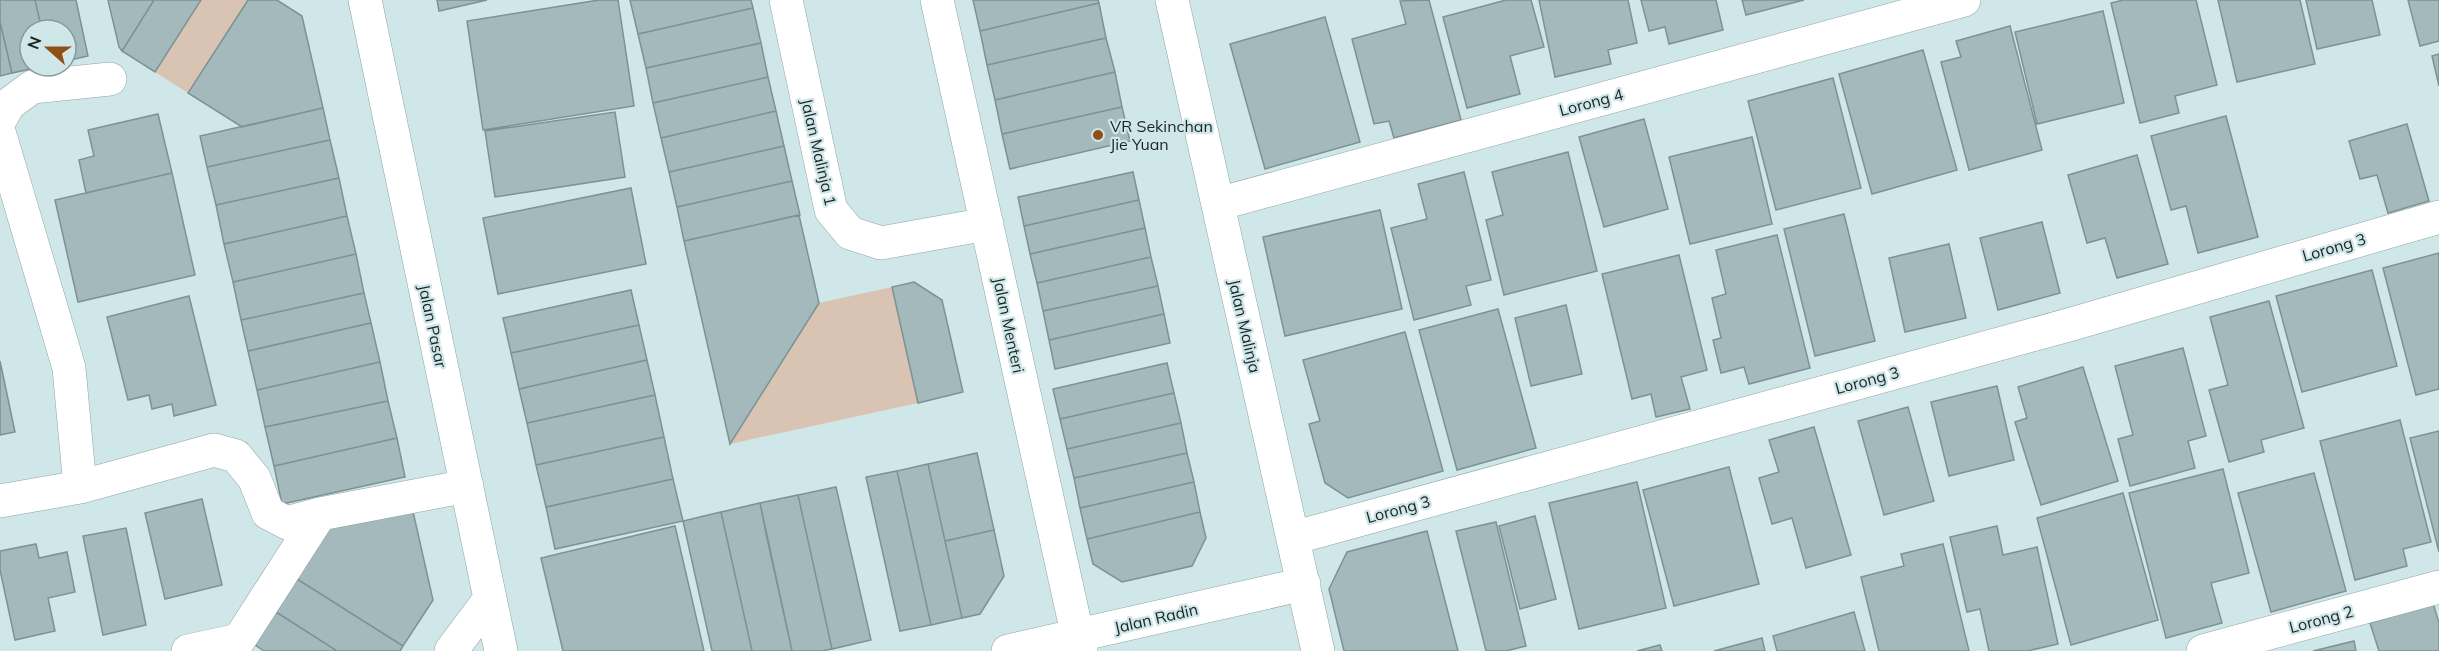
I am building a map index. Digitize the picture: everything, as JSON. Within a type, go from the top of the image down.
[{"type":"street","name":"Jalan Pasar","points":[[365,0],[501,651]]},
{"type":"street","name":"Jalan Malinja 1","points":[[786,0],[831,210],[850,232],[880,243],[987,224]]},
{"type":"street","name":"Jalan Menteri","points":[[937,0],[1079,643]]},
{"type":"street","name":"Jalan Malinja","points":[[1172,0],[1318,651]]},
{"type":"street","name":"Lorong 4","points":[[1218,204],[1964,0]]},
{"type":"street","points":[[0,120],[9,104],[33,87],[110,79]]},
{"type":"street","points":[[0,135],[69,368],[80,487]]},
{"type":"street","name":"Lorong 3","points":[[1293,538],[2072,324],[2439,217]]},
{"type":"street","points":[[0,501],[80,487],[214,450],[236,456],[254,478],[268,513],[287,523],[320,514],[466,486]]},
{"type":"street","points":[[188,651],[240,646],[320,514]]},
{"type":"street","name":"Jalan Radin","points":[[1008,651],[1079,643],[1304,585]]},
{"type":"street","name":"Lorong 2","points":[[2203,651],[2439,587]]},
{"type":"street","points":[[451,651],[490,599]]},
{"type":"shaded area","points":[[201,0],[248,0],[188,93],[155,72]]},
{"type":"shaded area","points":[[892,287],[918,403],[730,444],[819,303]]},
{"type":"building","points":[[0,0],[35,0],[39,18],[18,18],[18,72],[12,73],[0,22]]},
{"type":"building","points":[[35,0],[76,0],[88,56],[78,58],[78,18],[39,18]]},
{"type":"building","points":[[108,0],[154,0],[122,51],[119,47]]},
{"type":"building","points":[[154,0],[201,0],[155,72],[122,51]]},
{"type":"building","points":[[248,0],[277,0],[302,16],[323,108],[242,127],[188,93]]},
{"type":"building","points":[[437,0],[487,0],[439,11]]},
{"type":"building","points":[[599,0],[618,0],[634,106],[483,130],[467,21]]},
{"type":"building","points":[[630,0],[751,0],[753,8],[638,34]]},
{"type":"building","points":[[973,0],[1098,0],[1099,3],[980,31]]},
{"type":"building","points":[[1429,0],[1461,120],[1394,138],[1389,121],[1374,124],[1352,39],[1406,24],[1400,1]]},
{"type":"building","points":[[1506,0],[1531,0],[1544,47],[1510,56],[1520,94],[1467,108],[1443,17]]},
{"type":"building","points":[[1539,0],[1628,0],[1637,43],[1608,50],[1611,64],[1555,77]]},
{"type":"building","points":[[1641,0],[1716,0],[1723,30],[1669,44],[1665,27],[1649,31]]},
{"type":"building","points":[[1742,0],[1804,0],[1746,15]]},
{"type":"building","points":[[2123,0],[2196,0],[2217,85],[2175,96],[2179,113],[2140,123],[2111,3]]},
{"type":"building","points":[[2218,0],[2300,0],[2315,64],[2237,82]]},
{"type":"building","points":[[2306,0],[2372,0],[2380,35],[2317,49]]},
{"type":"building","points":[[2408,0],[2439,0],[2439,41],[2420,46]]},
{"type":"building","points":[[1099,3],[1106,38],[987,65],[980,31]]},
{"type":"building","points":[[753,8],[761,43],[646,68],[638,34]]},
{"type":"building","points":[[2103,11],[2124,103],[2037,124],[2015,32]]},
{"type":"building","points":[[1325,17],[1360,142],[1265,169],[1230,44]]},
{"type":"building","points":[[0,22],[12,73],[0,76]]},
{"type":"building","points":[[2010,26],[2042,150],[1969,170],[1941,62],[1961,57],[1956,41]]},
{"type":"building","points":[[1106,38],[1115,72],[995,100],[987,65]]},
{"type":"building","points":[[761,43],[768,77],[653,103],[646,68]]},
{"type":"building","points":[[1923,50],[1957,170],[1872,194],[1839,74]]},
{"type":"building","points":[[2439,54],[2439,86],[2432,56]]},
{"type":"building","points":[[1115,72],[1122,107],[1002,134],[995,100]]},
{"type":"building","points":[[768,77],[776,111],[661,138],[653,103]]},
{"type":"building","points":[[1833,78],[1861,188],[1776,210],[1748,101]]},
{"type":"building","points":[[1122,107],[1130,141],[1010,169],[1002,134]]},
{"type":"building","points":[[323,108],[330,140],[207,167],[200,136]]},
{"type":"building","points":[[776,111],[784,146],[669,172],[661,138]]},
{"type":"building","points":[[615,112],[625,177],[495,197],[485,131]]},
{"type":"building","points":[[158,114],[172,173],[86,193],[79,160],[94,156],[88,130]]},
{"type":"building","points":[[2226,116],[2258,237],[2198,253],[2186,206],[2171,210],[2151,136]]},
{"type":"building","points":[[1644,119],[1668,209],[1604,227],[1579,137]]},
{"type":"building","points":[[2407,124],[2429,201],[2388,213],[2377,175],[2360,179],[2349,141]]},
{"type":"building","points":[[1752,137],[1772,224],[1690,244],[1669,157]]},
{"type":"building","points":[[330,140],[339,178],[216,205],[207,167]]},
{"type":"building","points":[[784,146],[792,181],[677,207],[669,172]]},
{"type":"building","points":[[1568,152],[1597,271],[1504,295],[1486,220],[1503,215],[1492,172]]},
{"type":"building","points":[[2137,155],[2168,264],[2117,278],[2105,238],[2087,243],[2068,175]]},
{"type":"building","points":[[1133,172],[1139,200],[1024,226],[1018,197]]},
{"type":"building","points":[[1464,172],[1491,280],[1466,286],[1471,305],[1414,320],[1391,228],[1427,219],[1418,184]]},
{"type":"building","points":[[172,173],[195,275],[78,302],[55,200]]},
{"type":"building","points":[[339,178],[347,216],[224,244],[216,205]]},
{"type":"building","points":[[792,181],[800,215],[684,241],[677,207]]},
{"type":"building","points":[[631,188],[646,264],[498,294],[483,218]]},
{"type":"building","points":[[1139,200],[1145,228],[1030,254],[1024,226]]},
{"type":"building","points":[[1380,210],[1402,309],[1285,336],[1263,237]]},
{"type":"building","points":[[1844,214],[1875,341],[1815,356],[1784,229]]},
{"type":"building","points":[[799,215],[819,303],[730,444],[684,241]]},
{"type":"building","points":[[347,216],[356,254],[233,282],[224,244]]},
{"type":"building","points":[[2042,222],[2060,293],[1998,310],[1980,238]]},
{"type":"building","points":[[1145,228],[1151,257],[1037,283],[1030,254]]},
{"type":"building","points":[[1777,235],[1810,368],[1749,384],[1744,367],[1721,373],[1713,340],[1721,338],[1712,298],[1726,294],[1716,250]]},
{"type":"building","points":[[1949,244],[1966,318],[1905,332],[1889,258]]},
{"type":"building","points":[[2439,253],[2439,389],[2416,395],[2383,268]]},
{"type":"building","points":[[356,254],[364,293],[241,320],[233,282]]},
{"type":"building","points":[[1679,255],[1707,370],[1681,377],[1690,409],[1656,417],[1651,394],[1632,399],[1602,274]]},
{"type":"building","points":[[1151,257],[1158,286],[1043,311],[1037,283]]},
{"type":"building","points":[[2372,270],[2397,366],[2302,392],[2276,296]]},
{"type":"building","points":[[914,282],[942,300],[963,392],[918,403],[892,287]]},
{"type":"building","points":[[1158,286],[1164,314],[1049,340],[1043,311]]},
{"type":"building","points":[[631,290],[639,325],[511,353],[503,318]]},
{"type":"building","points":[[364,293],[371,323],[248,351],[241,320]]},
{"type":"building","points":[[189,296],[216,405],[174,416],[172,404],[152,409],[149,395],[128,400],[107,317]]},
{"type":"building","points":[[2269,301],[2304,428],[2261,440],[2264,452],[2229,462],[2209,390],[2228,385],[2210,317]]},
{"type":"building","points":[[1566,305],[1582,374],[1531,386],[1515,318]]},
{"type":"building","points":[[1498,309],[1536,448],[1457,470],[1419,330]]},
{"type":"building","points":[[1164,314],[1170,343],[1055,369],[1049,340]]},
{"type":"building","points":[[371,323],[380,362],[257,390],[248,351]]},
{"type":"building","points":[[639,325],[647,360],[519,389],[511,353]]},
{"type":"building","points":[[1405,332],[1443,471],[1348,498],[1325,483],[1309,424],[1320,421],[1303,360]]},
{"type":"building","points":[[2183,348],[2206,436],[2188,441],[2195,468],[2130,486],[2118,439],[2133,435],[2115,366]]},
{"type":"building","points":[[647,360],[655,395],[527,423],[519,389]]},
{"type":"building","points":[[0,361],[15,432],[0,435]]},
{"type":"building","points":[[380,362],[388,401],[265,427],[257,390]]},
{"type":"building","points":[[1167,363],[1174,393],[1060,419],[1053,389]]},
{"type":"building","points":[[2083,367],[2118,481],[2041,505],[2015,422],[2027,418],[2018,387]]},
{"type":"building","points":[[1997,386],[2014,460],[1949,476],[1931,402]]},
{"type":"building","points":[[1174,393],[1181,423],[1067,449],[1060,419]]},
{"type":"building","points":[[655,395],[664,437],[536,465],[527,423]]},
{"type":"building","points":[[388,401],[397,438],[274,466],[265,427]]},
{"type":"building","points":[[1908,407],[1934,501],[1884,515],[1858,421]]},
{"type":"building","points":[[2400,420],[2431,542],[2403,549],[2407,566],[2355,580],[2320,441]]},
{"type":"building","points":[[1181,423],[1187,453],[1074,478],[1067,449]]},
{"type":"building","points":[[1814,427],[1851,555],[1806,568],[1792,518],[1772,524],[1759,478],[1779,472],[1769,440]]},
{"type":"building","points":[[2439,431],[2439,552],[2410,438]]},
{"type":"building","points":[[664,437],[673,479],[546,507],[536,465]]},
{"type":"building","points":[[397,438],[405,477],[282,504],[274,466]]},
{"type":"building","points":[[977,453],[994,530],[945,541],[928,464]]},
{"type":"building","points":[[1187,453],[1194,482],[1080,508],[1074,478]]},
{"type":"building","points":[[928,464],[962,618],[931,625],[897,471]]},
{"type":"building","points":[[1729,467],[1759,584],[1674,606],[1643,490]]},
{"type":"building","points":[[2223,469],[2249,573],[2211,583],[2222,623],[2166,638],[2129,493]]},
{"type":"building","points":[[897,471],[931,625],[900,631],[866,477]]},
{"type":"building","points":[[2314,473],[2346,591],[2271,612],[2238,493]]},
{"type":"building","points":[[673,479],[683,521],[555,549],[546,507]]},
{"type":"building","points":[[1194,482],[1200,512],[1087,539],[1080,508]]},
{"type":"building","points":[[1637,482],[1666,608],[1579,629],[1549,503]]},
{"type":"building","points":[[836,487],[871,640],[832,649],[798,495]]},
{"type":"building","points":[[2123,493],[2158,620],[2071,645],[2037,518]]},
{"type":"building","points":[[798,495],[832,649],[822,651],[792,651],[760,503]]},
{"type":"building","points":[[202,499],[222,585],[165,599],[145,513]]},
{"type":"building","points":[[760,503],[792,651],[752,651],[721,512]]},
{"type":"building","points":[[412,507],[433,600],[403,646],[297,579],[331,525]]},
{"type":"building","points":[[721,512],[752,651],[712,651],[683,521]]},
{"type":"building","points":[[1200,512],[1206,538],[1192,566],[1122,582],[1093,564],[1087,539]]},
{"type":"building","points":[[1535,516],[1556,599],[1520,609],[1499,526]]},
{"type":"building","points":[[1496,522],[1526,646],[1506,651],[1486,651],[1456,531]]},
{"type":"building","points":[[675,526],[704,651],[563,651],[541,558]]},
{"type":"building","points":[[1997,526],[2003,555],[2037,547],[2058,644],[2027,651],[1989,651],[1980,609],[1967,612],[1950,537]]},
{"type":"building","points":[[126,528],[146,625],[103,635],[83,536]]},
{"type":"building","points":[[994,530],[1004,576],[980,614],[962,618],[945,541]]},
{"type":"building","points":[[1427,531],[1458,651],[1344,651],[1329,589],[1347,552]]},
{"type":"building","points":[[36,544],[39,558],[67,552],[75,592],[48,598],[55,631],[15,640],[0,570],[0,551]]},
{"type":"building","points":[[1943,544],[1969,651],[1879,651],[1861,577],[1904,566],[1901,554]]},
{"type":"building","points":[[297,579],[403,646],[400,651],[337,651],[276,612]]},
{"type":"building","points":[[2433,603],[2439,623],[2439,651],[2379,651],[2370,623]]},
{"type":"building","points":[[276,612],[337,651],[264,651],[255,645]]},
{"type":"building","points":[[1854,612],[1865,651],[1777,651],[1773,636]]},
{"type":"building","points":[[1762,638],[1765,651],[1714,651]]},
{"type":"building","points":[[2354,641],[2356,651],[2313,651]]},
{"type":"building","points":[[1660,645],[1662,651],[1637,651]]},
{"type":"place","name":"VR Sekinchan Jie Yuan","points":[[1098,135]]}]
